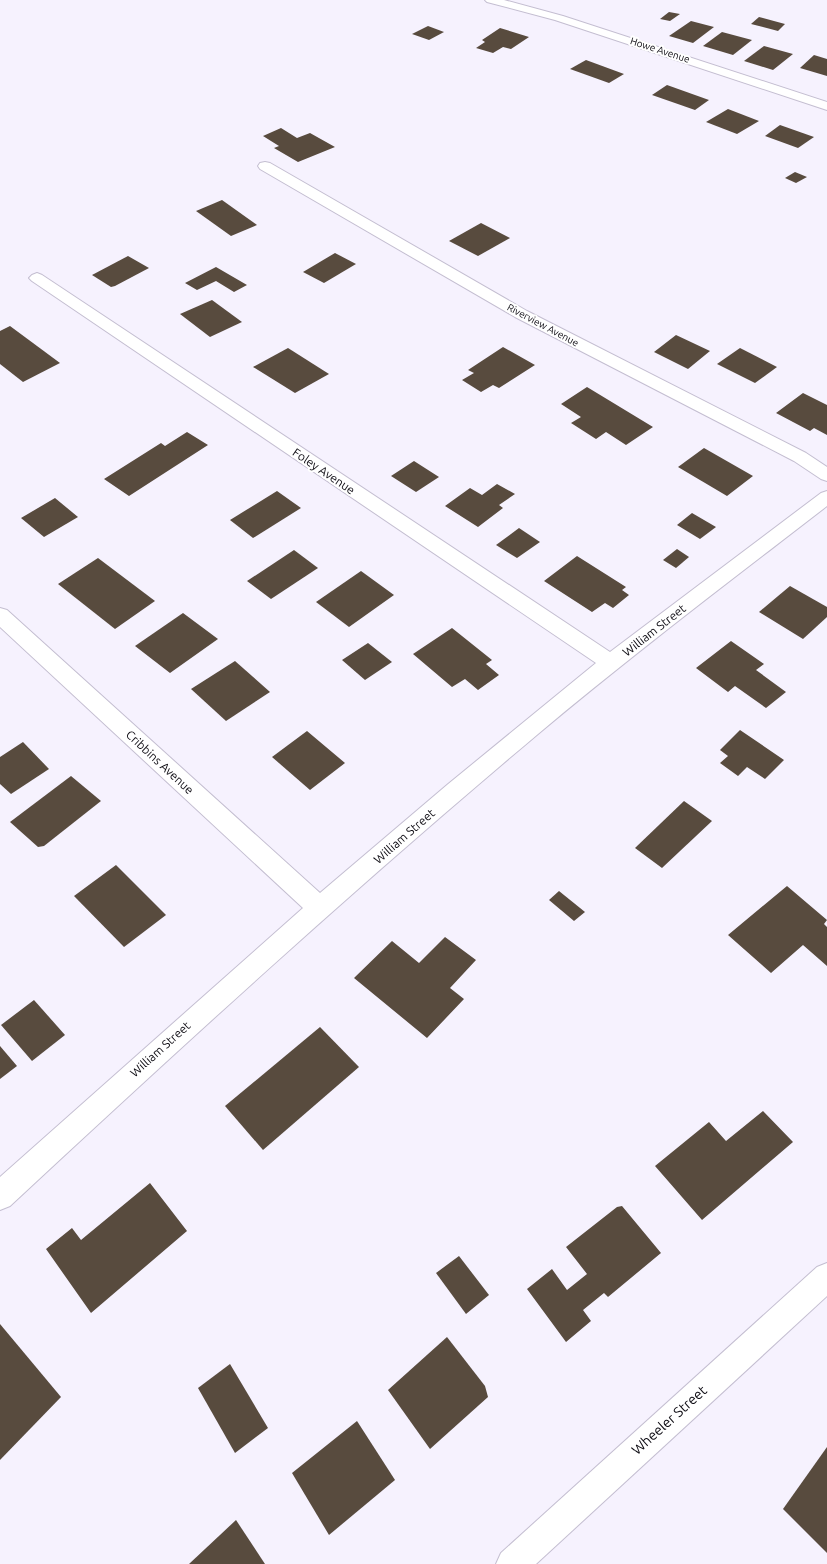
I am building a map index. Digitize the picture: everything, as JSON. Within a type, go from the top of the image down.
[{"type":"street","name":"Howe Avenue","points":[[491,0],[566,20],[827,106]]},
{"type":"street","name":"Riverview Avenue","points":[[265,166],[521,314],[800,457],[827,475]]},
{"type":"street","name":"Foley Avenue","points":[[37,278],[611,663]]},
{"type":"street","name":"William Street","points":[[0,1196],[164,1045],[320,908],[459,789],[611,663],[827,498]]},
{"type":"street","name":"Cribbins Avenue","points":[[0,615],[320,908]]},
{"type":"street","name":"Wheeler Street","points":[[512,1564],[827,1277]]},
{"type":"building","points":[[669,12],[680,14],[670,21],[660,19]]},
{"type":"building","points":[[759,17],[785,24],[778,31],[751,24]]},
{"type":"building","points":[[691,21],[714,27],[693,43],[669,36]]},
{"type":"building","points":[[428,26],[444,32],[429,40],[412,34]]},
{"type":"building","points":[[500,28],[529,37],[511,49],[503,47],[493,53],[476,48],[485,42],[482,40]]},
{"type":"building","points":[[722,32],[752,40],[733,55],[703,46]]},
{"type":"building","points":[[764,46],[793,54],[773,70],[744,61]]},
{"type":"building","points":[[814,55],[827,59],[827,76],[800,68]]},
{"type":"building","points":[[586,60],[624,74],[609,83],[570,69]]},
{"type":"building","points":[[667,85],[709,100],[695,110],[652,95]]},
{"type":"building","points":[[728,109],[759,121],[737,134],[706,122]]},
{"type":"building","points":[[780,125],[814,137],[798,148],[765,136]]},
{"type":"building","points":[[281,128],[297,138],[310,133],[335,147],[298,162],[274,148],[279,146],[263,136]]},
{"type":"building","points":[[795,172],[807,177],[796,183],[785,178]]},
{"type":"building","points":[[222,200],[257,225],[231,236],[196,211]]},
{"type":"building","points":[[481,223],[510,238],[478,256],[449,241]]},
{"type":"building","points":[[335,253],[356,264],[324,283],[303,272]]},
{"type":"building","points":[[128,256],[149,268],[111,287],[92,275]]},
{"type":"building","points":[[216,267],[247,285],[234,292],[216,281],[197,290],[185,283]]},
{"type":"building","points":[[212,300],[242,322],[210,337],[180,314]]},
{"type":"building","points":[[10,326],[60,363],[23,382],[0,364],[0,331]]},
{"type":"building","points":[[676,335],[710,351],[688,369],[654,352]]},
{"type":"building","points":[[503,347],[535,365],[499,388],[493,385],[481,392],[462,380],[474,373],[468,370]]},
{"type":"building","points":[[288,348],[329,374],[295,393],[253,367]]},
{"type":"building","points":[[740,348],[777,367],[755,383],[717,364]]},
{"type":"building","points":[[587,387],[653,427],[626,445],[606,432],[596,439],[571,423],[581,417],[561,404]]},
{"type":"building","points":[[803,393],[827,405],[827,435],[814,428],[810,431],[776,413]]},
{"type":"building","points":[[187,432],[208,445],[129,496],[104,479],[161,443],[165,446]]},
{"type":"building","points":[[704,448],[753,476],[727,496],[678,467]]},
{"type":"building","points":[[414,461],[439,477],[416,492],[391,476]]},
{"type":"building","points":[[497,484],[515,494],[499,505],[503,508],[478,527],[445,506],[470,488],[482,495]]},
{"type":"building","points":[[277,491],[301,508],[253,538],[230,520]]},
{"type":"building","points":[[55,498],[78,517],[44,537],[21,518]]},
{"type":"building","points":[[692,513],[716,527],[700,539],[677,525]]},
{"type":"building","points":[[519,528],[540,542],[517,558],[496,545]]},
{"type":"building","points":[[677,549],[689,557],[676,568],[663,560]]},
{"type":"building","points":[[294,550],[318,568],[271,599],[247,581]]},
{"type":"building","points":[[577,556],[626,587],[622,590],[629,595],[613,608],[605,603],[592,612],[544,581]]},
{"type":"building","points":[[98,558],[155,601],[115,629],[58,584]]},
{"type":"building","points":[[361,571],[394,595],[349,627],[316,602]]},
{"type":"building","points":[[790,586],[827,607],[827,617],[803,639],[759,612]]},
{"type":"building","points":[[183,613],[218,639],[170,673],[135,646]]},
{"type":"building","points":[[452,628],[492,660],[486,664],[499,675],[478,690],[465,679],[452,687],[413,654]]},
{"type":"building","points":[[731,641],[764,664],[756,670],[786,692],[766,708],[735,686],[728,692],[696,668]]},
{"type":"building","points":[[368,643],[392,662],[365,680],[342,660]]},
{"type":"building","points":[[235,661],[270,692],[226,721],[191,689]]},
{"type":"building","points":[[740,730],[784,760],[765,779],[747,767],[738,776],[720,763],[728,756],[720,750]]},
{"type":"building","points":[[307,731],[345,763],[310,790],[272,757]]},
{"type":"building","points":[[23,742],[49,769],[11,794],[0,784],[0,757]]},
{"type":"building","points":[[71,776],[101,801],[44,846],[38,847],[10,822]]},
{"type":"building","points":[[684,801],[712,821],[662,868],[635,848]]},
{"type":"building","points":[[116,865],[166,915],[124,947],[74,896]]},
{"type":"building","points":[[787,886],[827,920],[824,924],[827,927],[827,966],[803,945],[771,973],[728,935]]},
{"type":"building","points":[[559,891],[585,912],[574,921],[549,900]]},
{"type":"building","points":[[445,937],[476,960],[450,988],[464,999],[427,1038],[354,978],[392,941],[419,963]]},
{"type":"building","points":[[34,1000],[65,1035],[32,1061],[1,1025]]},
{"type":"building","points":[[320,1027],[359,1067],[263,1150],[225,1106]]},
{"type":"building","points":[[0,1046],[17,1066],[0,1079]]},
{"type":"building","points":[[763,1111],[793,1142],[702,1220],[655,1166],[709,1122],[726,1141]]},
{"type":"building","points":[[150,1183],[187,1231],[91,1313],[46,1249],[72,1228],[81,1240]]},
{"type":"building","points":[[622,1206],[661,1253],[608,1297],[604,1293],[583,1310],[591,1321],[566,1342],[527,1289],[552,1269],[567,1290],[587,1274],[566,1247],[617,1207]]},
{"type":"building","points":[[459,1256],[489,1295],[466,1314],[436,1273]]},
{"type":"building","points":[[0,1324],[61,1397],[0,1460]]},
{"type":"building","points":[[447,1337],[485,1386],[488,1397],[430,1449],[388,1390]]},
{"type":"building","points":[[230,1364],[268,1428],[235,1453],[198,1388]]},
{"type":"building","points":[[357,1421],[395,1480],[329,1535],[292,1473]]},
{"type":"building","points":[[827,1447],[827,1553],[783,1509]]},
{"type":"building","points":[[236,1520],[265,1564],[189,1564]]}]
